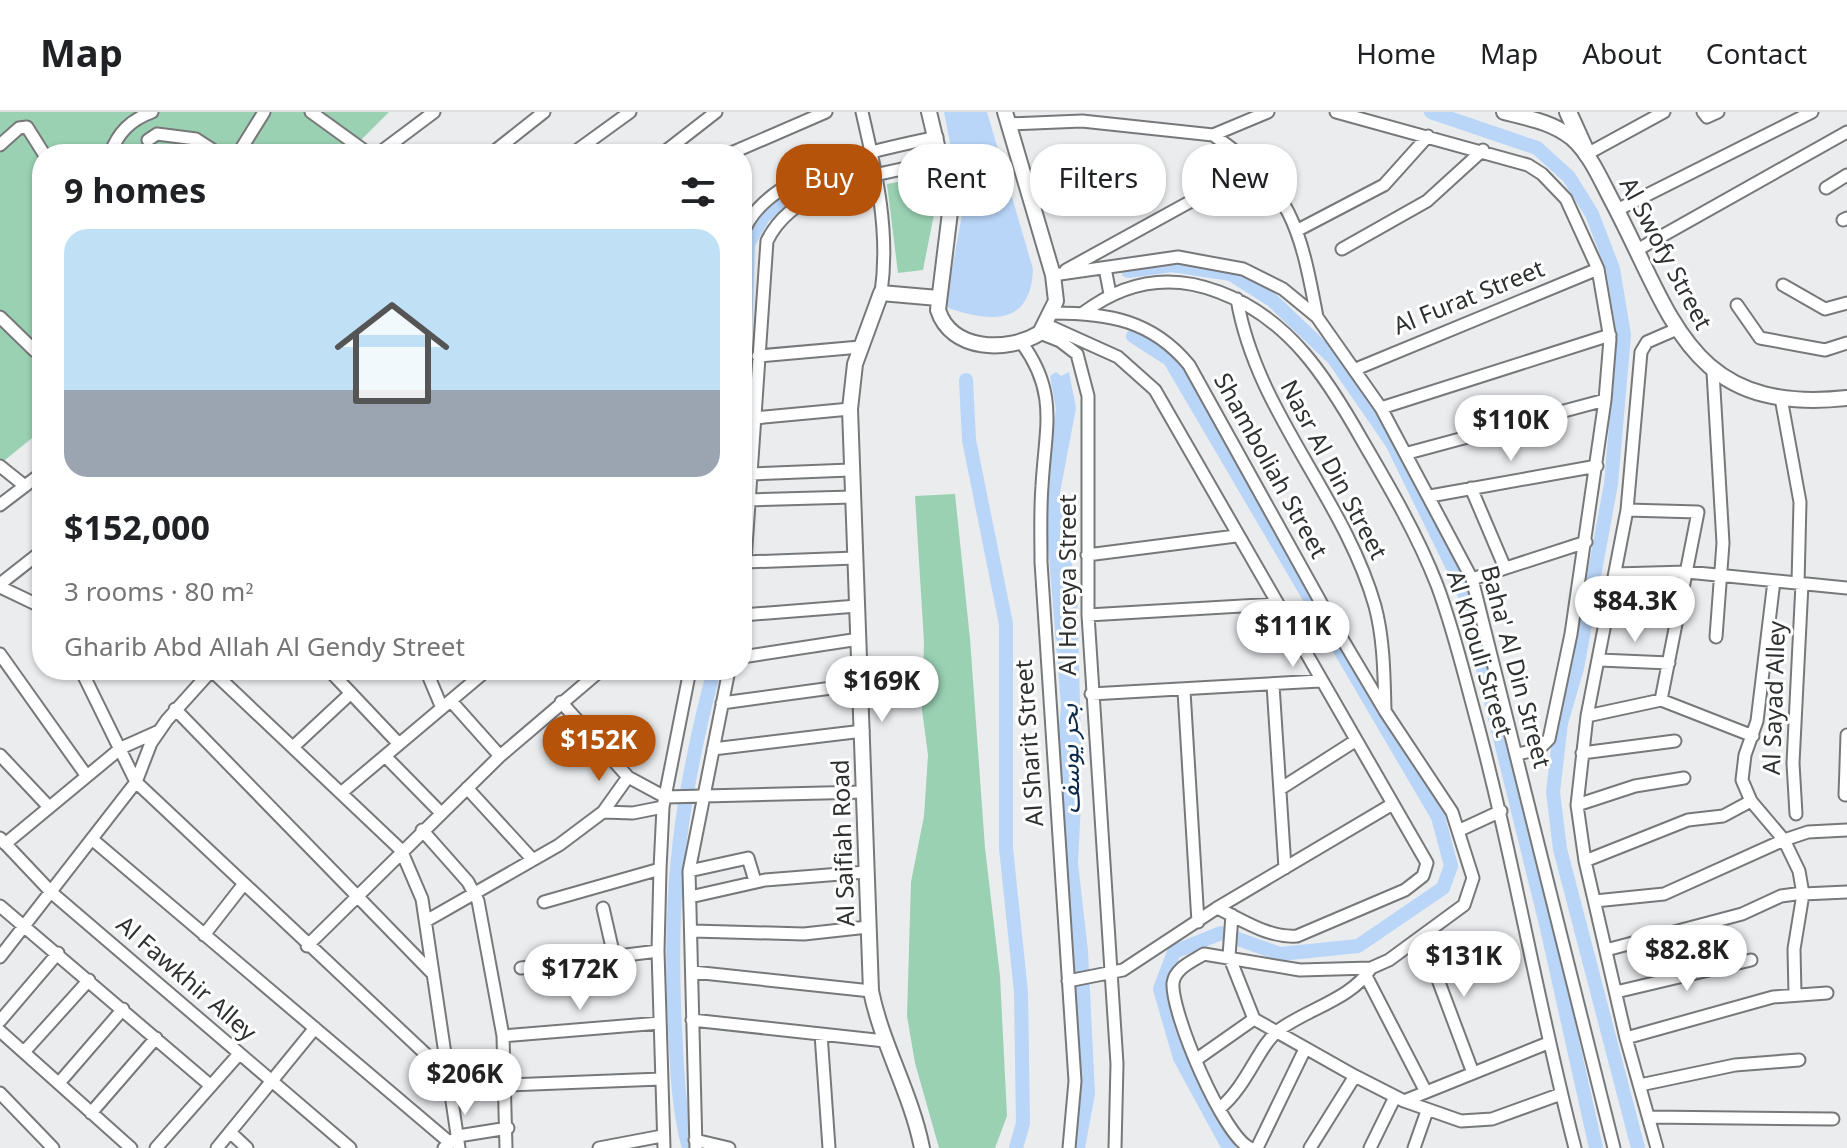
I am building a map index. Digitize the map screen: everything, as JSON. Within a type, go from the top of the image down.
[{"type":"main road","points":[[1572,113],[1587,154]]},
{"type":"street","points":[[116,144],[137,117],[152,112]]},
{"type":"street","points":[[244,144],[264,112]]},
{"type":"street","points":[[311,112],[355,144]]},
{"type":"street","points":[[391,144],[434,112]]},
{"type":"street","points":[[504,144],[544,112]]},
{"type":"street","points":[[586,144],[630,112]]},
{"type":"street","points":[[675,144],[716,112]]},
{"type":"street","points":[[752,144],[826,112]]},
{"type":"street","points":[[862,112],[869,144]]},
{"type":"street","points":[[929,112],[939,144]]},
{"type":"street","points":[[1235,127],[1242,112]]},
{"type":"street","points":[[949,216],[938,298],[943,324],[955,335],[982,345],[1021,342],[1047,324],[1056,275],[1007,118],[1082,121],[1213,135],[1268,112]]},
{"type":"street","points":[[1336,112],[1483,150],[1528,165],[1555,186],[1585,234],[1598,269],[1610,335],[1605,400],[1586,542],[1551,732],[1539,749],[1518,754]]},
{"type":"street","name":"Al Swofy Street","points":[[1504,112],[1554,127],[1587,154],[1677,329],[1697,357],[1713,372],[1756,394],[1781,398],[1847,398]]},
{"type":"street","points":[[1587,154],[1664,112]]},
{"type":"street","points":[[1704,114],[1718,112]]},
{"type":"street","points":[[1617,210],[1812,112]]},
{"type":"street","points":[[0,145],[19,128],[27,127],[38,144]]},
{"type":"street","points":[[1637,250],[1847,132]]},
{"type":"street","points":[[148,140],[157,134],[196,139],[204,144]]},
{"type":"street","points":[[1213,135],[1225,144]]},
{"type":"street","points":[[1298,230],[1384,185],[1428,136]]},
{"type":"street","points":[[882,149],[937,137]]},
{"type":"street","points":[[1342,249],[1427,201],[1483,150]]},
{"type":"street","points":[[1826,188],[1847,175]]},
{"type":"street","points":[[752,216],[776,194]]},
{"type":"street","points":[[1056,275],[1182,206]]},
{"type":"street","points":[[752,460],[764,252],[772,231],[784,216]]},
{"type":"street","points":[[882,216],[884,238],[881,293],[938,298]]},
{"type":"street","points":[[1291,216],[1298,230],[1317,317]]},
{"type":"street","name":"Baha' Al Din Street","points":[[1056,275],[1178,257],[1222,263],[1283,289],[1317,317],[1381,408],[1408,453],[1472,579],[1614,1148]]},
{"type":"street","points":[[1105,268],[1110,294]]},
{"type":"street","name":"Al Furat Street","points":[[1356,369],[1598,269]]},
{"type":"street","name":"Al Khouli Street","points":[[1083,313],[1110,294],[1143,284],[1167,282],[1208,288],[1237,299],[1283,329],[1314,363],[1410,526],[1447,613],[1501,811],[1548,1043],[1575,1148]]},
{"type":"street","points":[[1783,285],[1825,309],[1847,303]]},
{"type":"street","name":"Al Saifiah Road","points":[[881,293],[860,347],[850,409],[871,991],[885,1041],[910,1100],[922,1148]]},
{"type":"street","name":"Nasr Al Din Street","points":[[1237,299],[1258,375],[1328,499],[1368,586],[1382,644],[1385,711]]},
{"type":"street","points":[[1737,305],[1760,338],[1820,350],[1847,343]]},
{"type":"street","name":"Shamboliah Street","points":[[1047,324],[1083,313],[1117,317],[1150,330],[1189,365],[1252,482],[1385,711],[1460,830],[1473,878],[1469,897],[1457,912],[1368,972],[1300,970],[1204,954],[1183,967],[1174,979],[1178,1012],[1220,1108],[1238,1141],[1250,1148]]},
{"type":"street","points":[[0,317],[32,348]]},
{"type":"street","points":[[1047,324],[1118,357],[1155,390],[1236,536],[1427,863],[1423,876],[1405,890],[1297,936],[1282,937],[1217,908]]},
{"type":"street","name":"Al Horeya Street","points":[[1047,324],[1077,354],[1084,374],[1091,439],[1088,615],[1117,1064],[1115,1148]]},
{"type":"street","points":[[1657,1148],[1626,1038],[1585,861],[1577,805],[1587,716],[1627,510],[1641,352],[1647,342],[1677,329]]},
{"type":"street","points":[[1381,408],[1610,335]]},
{"type":"street","name":"Al Sharit Street","points":[[1021,342],[1038,367],[1049,409],[1042,489],[1041,562],[1071,981],[1075,1081],[1069,1148]]},
{"type":"street","points":[[758,356],[860,347]]},
{"type":"street","points":[[1713,372],[1722,575],[1716,637]]},
{"type":"street","name":"Al Sayad Alley","points":[[1781,398],[1800,502],[1793,763],[1796,814]]},
{"type":"street","points":[[1408,453],[1605,400]]},
{"type":"street","points":[[755,418],[850,409]]},
{"type":"street","points":[[0,466],[25,486]]},
{"type":"street","points":[[1430,496],[1597,466]]},
{"type":"street","points":[[752,474],[850,470]]},
{"type":"street","points":[[0,505],[32,481]]},
{"type":"street","points":[[1471,488],[1505,568]]},
{"type":"street","points":[[752,500],[852,497]]},
{"type":"street","points":[[1627,510],[1697,510],[1661,700]]},
{"type":"street","points":[[1087,555],[1236,536]]},
{"type":"street","points":[[1472,579],[1586,542]]},
{"type":"street","points":[[752,562],[855,558]]},
{"type":"street","points":[[32,559],[0,586],[32,602]]},
{"type":"street","points":[[1615,574],[1687,572],[1847,588]]},
{"type":"street","points":[[1774,581],[1765,671],[1753,736],[1742,767],[1742,780],[1751,801],[1784,840],[1795,860],[1803,893],[1794,949],[1795,995]]},
{"type":"street","points":[[1088,615],[1276,604]]},
{"type":"street","points":[[752,614],[857,606]]},
{"type":"street","points":[[1608,615],[1678,618]]},
{"type":"street","points":[[752,655],[859,639]]},
{"type":"street","points":[[0,654],[86,775]]},
{"type":"street","points":[[1600,660],[1669,663]]},
{"type":"street","points":[[86,680],[136,782],[307,946],[449,1076]]},
{"type":"street","points":[[0,957],[136,782],[159,731],[203,680]]},
{"type":"street","points":[[223,680],[401,850],[417,882],[426,921],[449,1076],[452,1143]]},
{"type":"street","points":[[339,680],[399,744]]},
{"type":"street","points":[[432,680],[447,704],[500,756]]},
{"type":"street","points":[[341,793],[475,680]]},
{"type":"street","points":[[307,946],[401,850],[500,756],[588,680]]},
{"type":"street","points":[[599,1148],[663,1142],[658,951],[660,869],[664,802],[688,680]]},
{"type":"street","points":[[727,680],[689,871],[693,931],[696,1144],[729,1148]]},
{"type":"street","points":[[1091,694],[1320,681]]},
{"type":"street","points":[[722,703],[861,684]]},
{"type":"street","points":[[1273,685],[1285,868]]},
{"type":"street","points":[[1184,691],[1198,922]]},
{"type":"street","points":[[293,747],[351,693]]},
{"type":"street","points":[[1587,716],[1661,700],[1753,736]]},
{"type":"street","points":[[561,702],[628,777],[664,802]]},
{"type":"street","points":[[175,709],[433,975]]},
{"type":"street","points":[[3,841],[121,748],[159,731]]},
{"type":"street","points":[[713,749],[863,731]]},
{"type":"street","points":[[1845,795],[1847,735]]},
{"type":"street","points":[[1280,789],[1355,741]]},
{"type":"street","points":[[1582,753],[1675,741]]},
{"type":"street","points":[[0,755],[49,807]]},
{"type":"street","points":[[385,756],[441,813]]},
{"type":"street","points":[[426,921],[533,860],[603,812],[628,777]]},
{"type":"street","points":[[1577,805],[1635,786],[1684,778]]},
{"type":"street","points":[[467,788],[533,860]]},
{"type":"street","points":[[603,812],[633,813],[664,802],[703,797],[864,792]]},
{"type":"street","points":[[1585,861],[1688,820],[1723,816],[1751,801]]},
{"type":"street","points":[[1071,981],[1110,975],[1391,805]]},
{"type":"street","points":[[1460,830],[1501,811]]},
{"type":"street","points":[[422,830],[476,894],[503,1036],[508,1128],[506,1148]]},
{"type":"street","points":[[1595,901],[1647,897],[1680,890],[1784,840],[1808,832],[1847,830]]},
{"type":"street","points":[[93,840],[452,1143]]},
{"type":"street","name":"Al Fawkhir Alley","points":[[3,841],[52,893],[350,1148]]},
{"type":"street","points":[[689,871],[748,858],[755,881]]},
{"type":"street","points":[[544,902],[660,869]]},
{"type":"street","points":[[690,897],[755,881],[866,872]]},
{"type":"street","points":[[204,935],[243,885]]},
{"type":"street","points":[[1606,950],[1742,914],[1771,899],[1803,893],[1847,892]]},
{"type":"street","points":[[0,906],[26,925],[211,1086]]},
{"type":"street","points":[[603,908],[614,956]]},
{"type":"street","points":[[1232,915],[1229,956],[1254,1019],[1305,1049],[1400,1099],[1451,1119],[1479,1121],[1561,1094]]},
{"type":"street","points":[[693,931],[804,934],[868,927]]},
{"type":"street","points":[[1422,937],[1473,1073]]},
{"type":"street","points":[[521,968],[658,951]]},
{"type":"street","points":[[0,1021],[58,953]]},
{"type":"street","points":[[1616,992],[1751,960]]},
{"type":"street","points":[[693,972],[871,991]]},
{"type":"street","points":[[1220,1108],[1241,1089],[1276,1032],[1368,972],[1426,1092]]},
{"type":"street","points":[[24,1052],[89,980]]},
{"type":"street","points":[[1626,1038],[1773,997],[1827,993]]},
{"type":"street","points":[[59,1083],[123,1009]]},
{"type":"street","points":[[1197,1059],[1254,1019]]},
{"type":"street","points":[[692,1020],[885,1041]]},
{"type":"street","points":[[503,1036],[660,1023]]},
{"type":"street","points":[[217,1148],[315,1028]]},
{"type":"street","points":[[0,1031],[131,1148]]},
{"type":"street","points":[[821,1034],[829,1148]]},
{"type":"street","points":[[91,1113],[156,1038]]},
{"type":"street","points":[[1370,1148],[1400,1099],[1426,1092],[1548,1043]]},
{"type":"street","points":[[1257,1148],[1305,1049]]},
{"type":"street","points":[[156,1148],[239,1054]]},
{"type":"street","points":[[1640,1085],[1735,1065],[1799,1060]]},
{"type":"street","points":[[1310,1148],[1355,1076]]},
{"type":"street","points":[[506,1085],[661,1079]]},
{"type":"street","points":[[0,1093],[53,1148]]},
{"type":"street","points":[[1414,1148],[1427,1111]]},
{"type":"street","points":[[1649,1117],[1833,1119]]},
{"type":"street","points":[[452,1143],[508,1128]]},
{"type":"street","points":[[230,1132],[247,1148]]},
{"type":"green space","points":[[0,112],[389,112],[361,140],[349,144],[32,144],[32,438],[0,464]]},
{"type":"green space","points":[[898,182],[898,216],[934,216],[923,270],[898,273],[887,184]]},
{"type":"green space","points":[[955,494],[970,639],[985,848],[1000,976],[1007,1116],[995,1148],[939,1148],[915,1063],[907,1016],[911,882],[924,816],[928,755],[922,710],[924,642],[915,496]]},
{"type":"water","points":[[944,112],[987,112],[996,144],[950,144]]},
{"type":"water","points":[[1014,204],[1033,269],[1024,302],[1004,316],[990,317],[945,307],[962,216],[1014,216]]},
{"type":"water","name":"بحر يوسف","points":[[1056,372],[1061,376],[1069,372],[1076,408],[1059,498],[1077,590],[1082,783],[1078,863],[1088,951],[1095,1094],[1085,1148],[1074,1148],[1077,1078],[1073,933],[1061,852],[1056,759],[1061,706],[1047,532],[1046,478],[1056,409],[1050,376]]},
{"type":"waterway","points":[[1431,112],[1537,148],[1569,177],[1592,214],[1613,269],[1624,335],[1611,484],[1577,668],[1561,723],[1553,792],[1560,849],[1638,1148]]},
{"type":"waterway","points":[[752,237],[763,217],[776,207]]},
{"type":"waterway","points":[[1128,271],[1172,265],[1231,274],[1272,300],[1334,359],[1392,443],[1463,588],[1546,924],[1596,1148]]},
{"type":"waterway","points":[[1133,336],[1170,360],[1438,817],[1451,866],[1443,888],[1358,946],[1280,954],[1221,933],[1174,952],[1160,989],[1180,1058],[1229,1148]]},
{"type":"waterway","points":[[966,380],[969,440],[1006,624],[1006,848],[1021,992],[1023,1123],[1016,1148]]},
{"type":"waterway","points":[[689,1148],[680,1103],[676,1057],[673,978],[675,889],[685,804],[711,680]]}]
